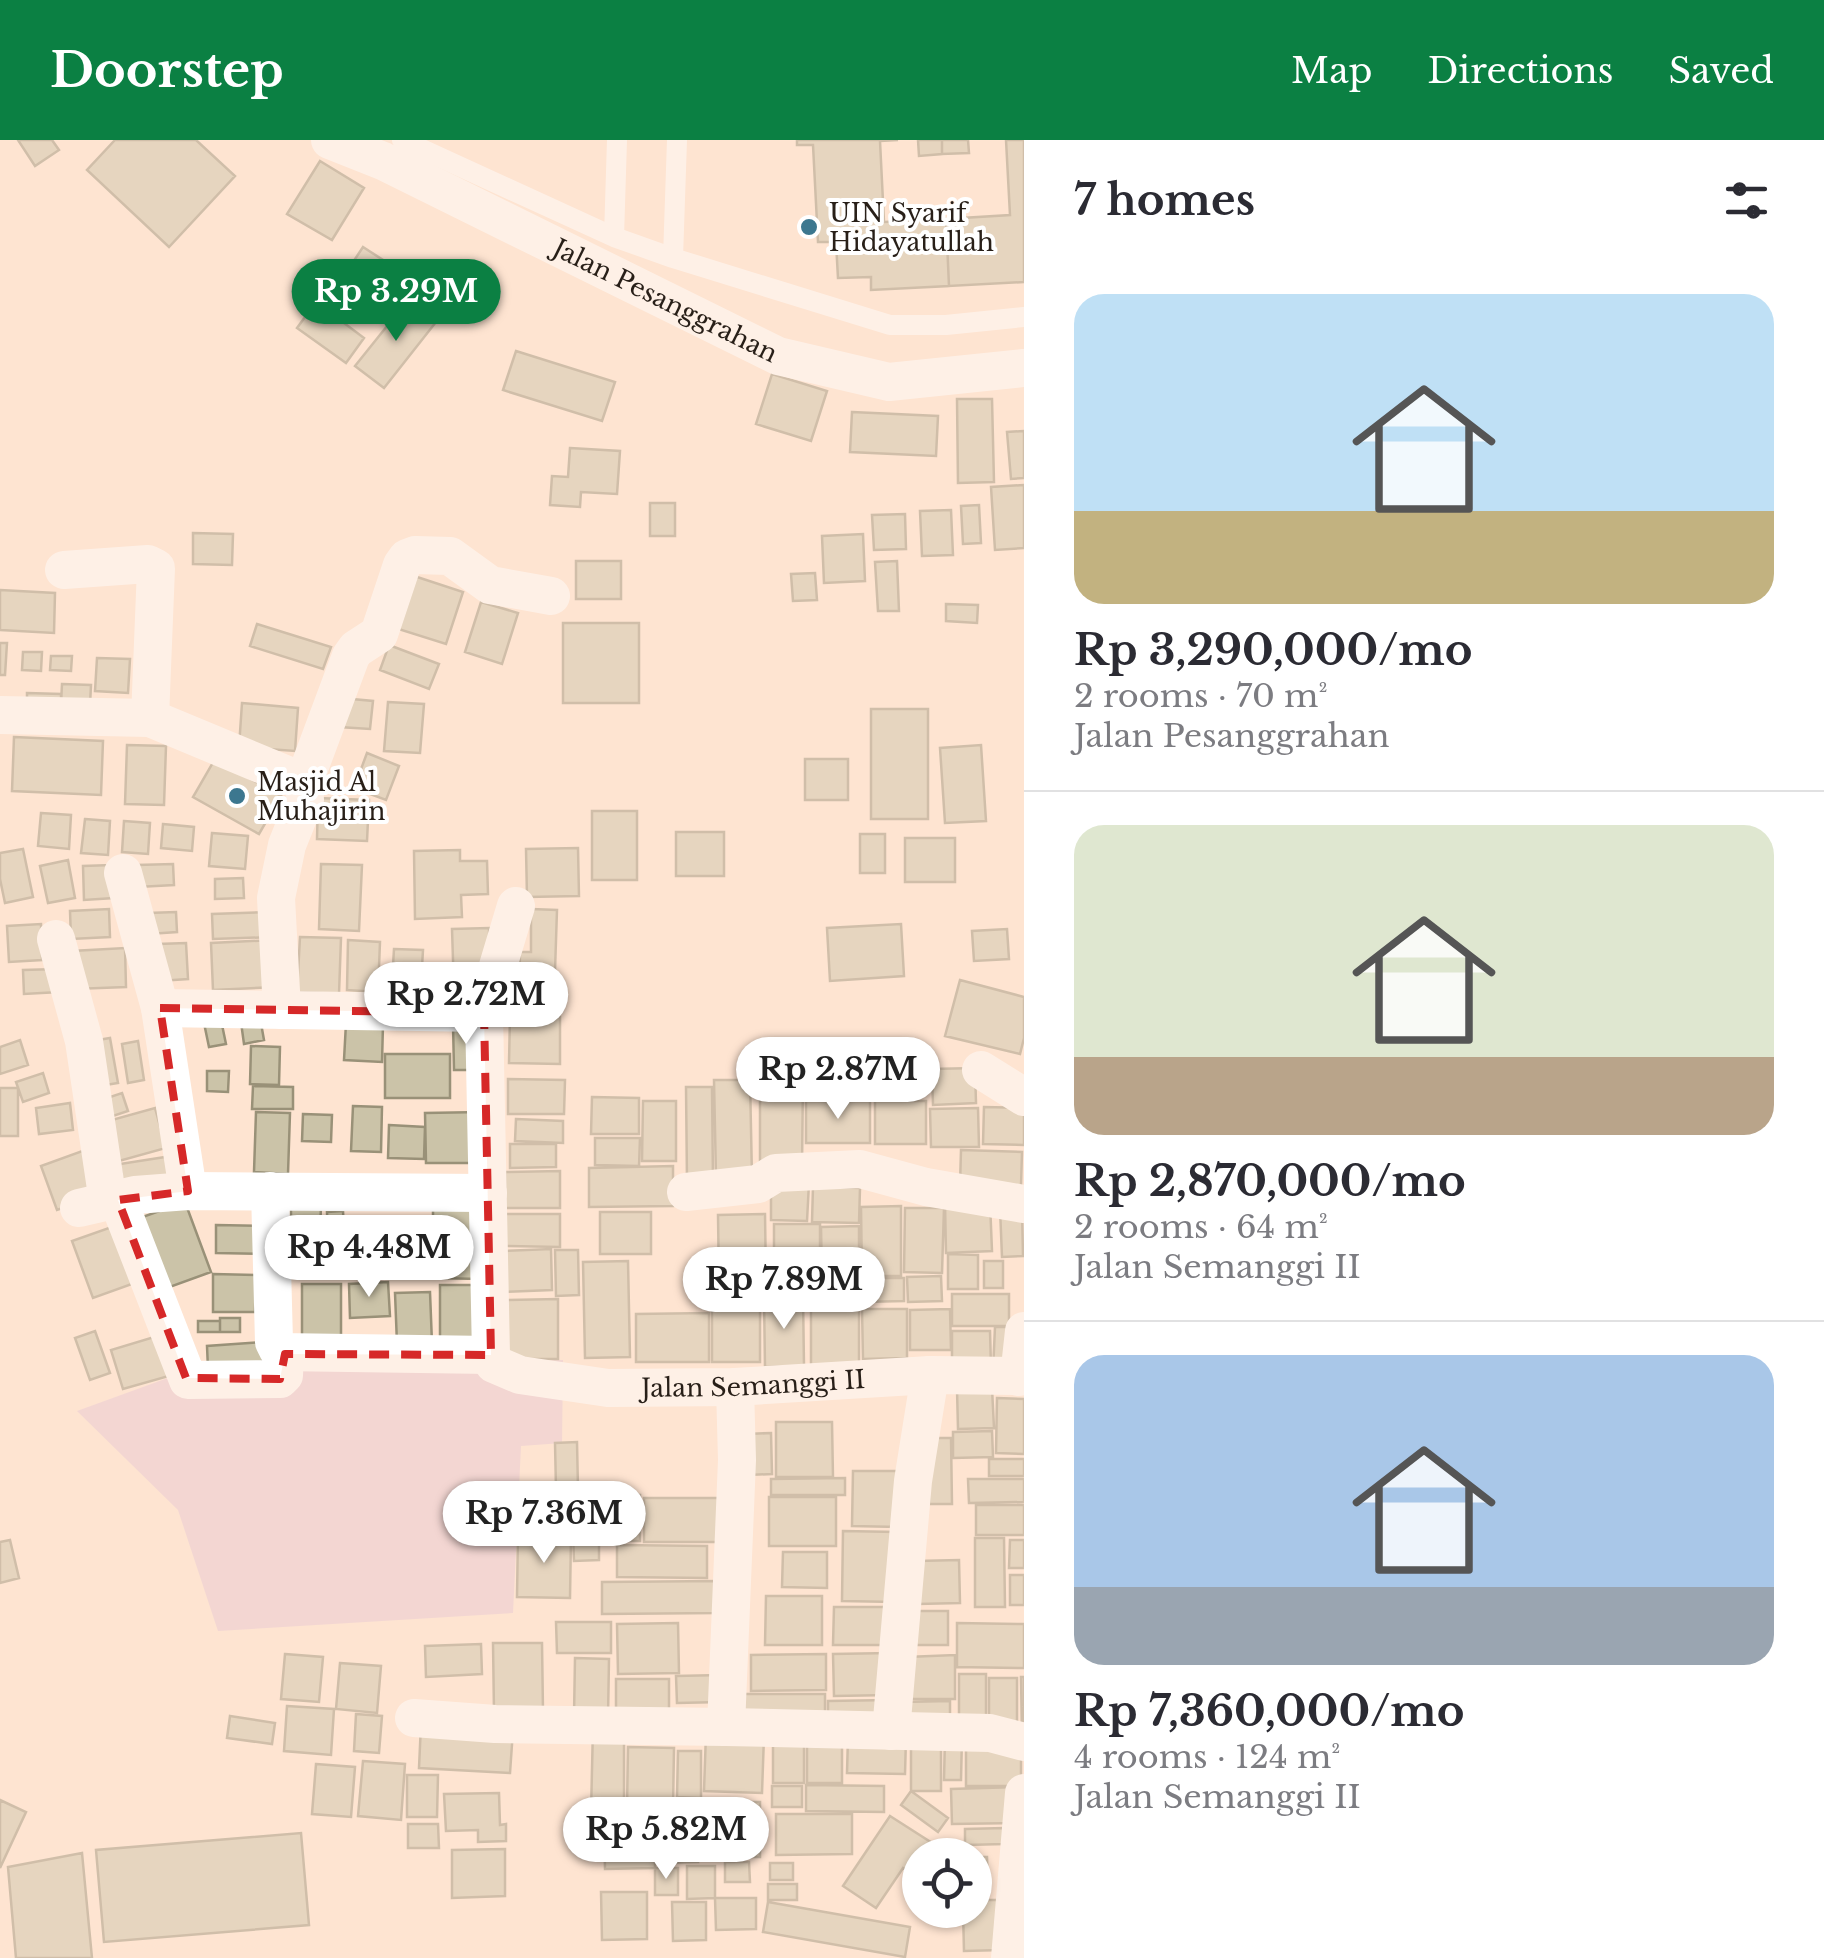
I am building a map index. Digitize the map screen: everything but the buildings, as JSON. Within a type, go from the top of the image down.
[{"type":"street","name":"Jalan Pesanggrahan","points":[[330,140],[383,161],[778,356],[889,382],[1024,368]]},
{"type":"street","points":[[282,1010],[276,898],[287,845],[306,800],[304,782],[352,656],[379,634],[402,565],[415,555],[450,556],[490,585],[551,596]]},
{"type":"street","points":[[64,570],[148,564],[156,568],[150,718]]},
{"type":"street","points":[[0,715],[150,718],[304,782]]},
{"type":"street","points":[[122,872],[160,1008],[188,1190]]},
{"type":"street","points":[[270,1191],[276,1349],[284,1354],[492,1354],[484,1013],[516,906]]},
{"type":"street","points":[[56,939],[84,1042],[102,1203],[188,1380],[280,1379],[284,1375],[284,1354]]},
{"type":"street","points":[[160,1008],[484,1013]]},
{"type":"street","points":[[981,1070],[1024,1097]]},
{"type":"street","points":[[686,1192],[758,1184],[776,1174],[860,1169],[926,1187],[1024,1204]]},
{"type":"street","points":[[102,1203],[188,1190],[488,1193]]},
{"type":"street","points":[[1021,1376],[1024,1331]]},
{"type":"street","name":"Jalan Semanggi II","points":[[492,1354],[494,1364],[520,1376],[608,1388],[1021,1376]]},
{"type":"street","points":[[892,1731],[913,1481],[930,1376]]},
{"type":"street","points":[[726,1727],[737,1460],[735,1387]]},
{"type":"street","points":[[414,1718],[495,1724],[990,1733],[1024,1742]]},
{"type":"street","points":[[1010,1958],[1024,1793]]},
{"type":"lane","points":[[402,140],[614,237],[890,326],[946,326],[1024,316]]},
{"type":"lane","points":[[614,237],[617,140]]},
{"type":"lane","points":[[673,258],[677,140]]},
{"type":"highlighted area","points":[[160,1008],[484,1013],[491,1355],[285,1354],[280,1379],[186,1378],[118,1200],[188,1191]]},
{"type":"shaded area","points":[[563,1360],[562,1443],[521,1446],[513,1613],[218,1631],[178,1510],[77,1411],[187,1371]]},
{"type":"place","name":"UIN Syarif Hidayatullah","points":[[809,227]]},
{"type":"place","name":"Masjid Al Muhajirin","points":[[237,796]]}]
